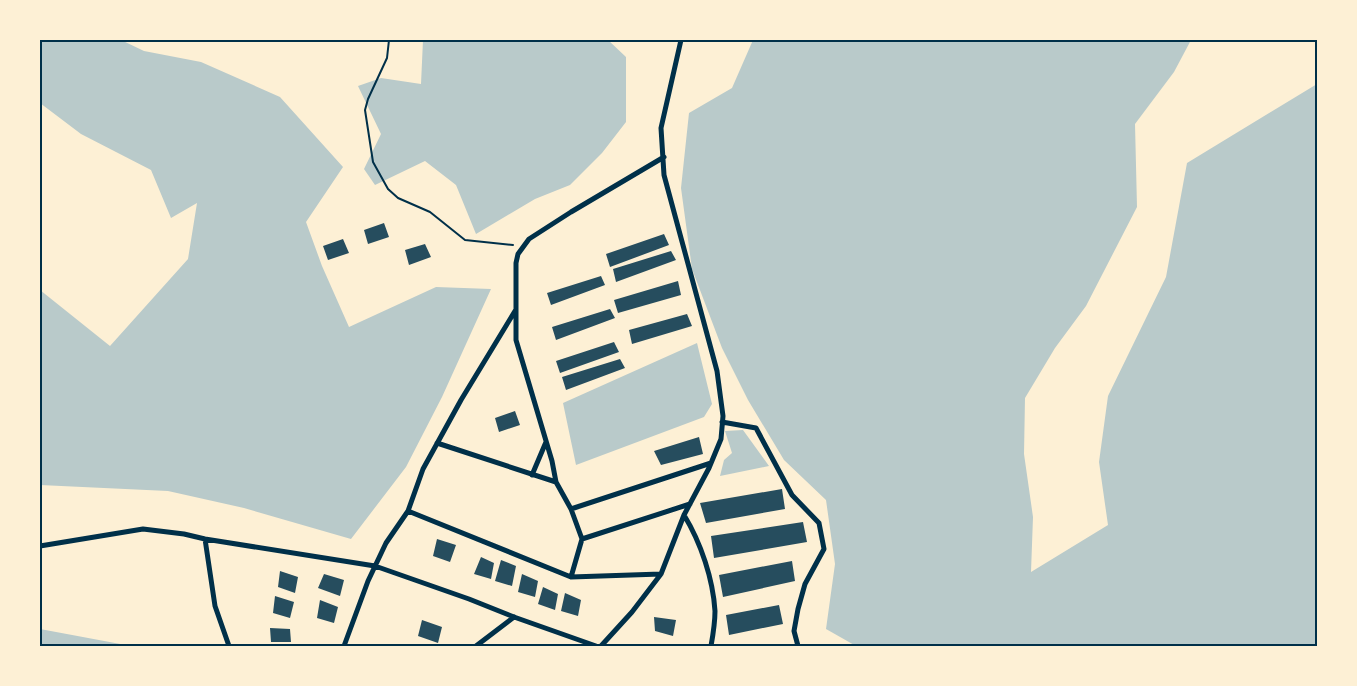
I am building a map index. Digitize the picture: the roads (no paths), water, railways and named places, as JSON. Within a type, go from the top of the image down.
[{"type":"street","points":[[601,646],[632,612],[661,574],[684,516],[721,439],[722,422],[717,371],[664,175],[661,128],[681,40]]},
{"type":"street","points":[[571,576],[582,539],[571,510],[556,482],[516,340],[516,263],[522,246],[529,239],[664,157]]},
{"type":"street","points":[[344,646],[375,566],[386,543],[408,511],[423,469],[461,400],[515,310]]},
{"type":"street","points":[[722,422],[756,428],[792,495],[819,523],[824,549],[805,584],[798,609],[794,631],[798,646]]},
{"type":"street","points":[[532,476],[546,442]]},
{"type":"street","points":[[437,443],[532,476],[556,482]]},
{"type":"street","points":[[571,510],[711,463]]},
{"type":"street","points":[[582,539],[690,504]]},
{"type":"street","points":[[408,511],[571,576],[661,574]]},
{"type":"street","points":[[684,516],[693,530],[709,575],[715,612],[711,646]]},
{"type":"street","points":[[40,546],[144,530],[184,534],[375,566],[596,646]]},
{"type":"street","points":[[205,539],[215,606],[230,646]]},
{"type":"street","points":[[476,646],[514,617]]}]
